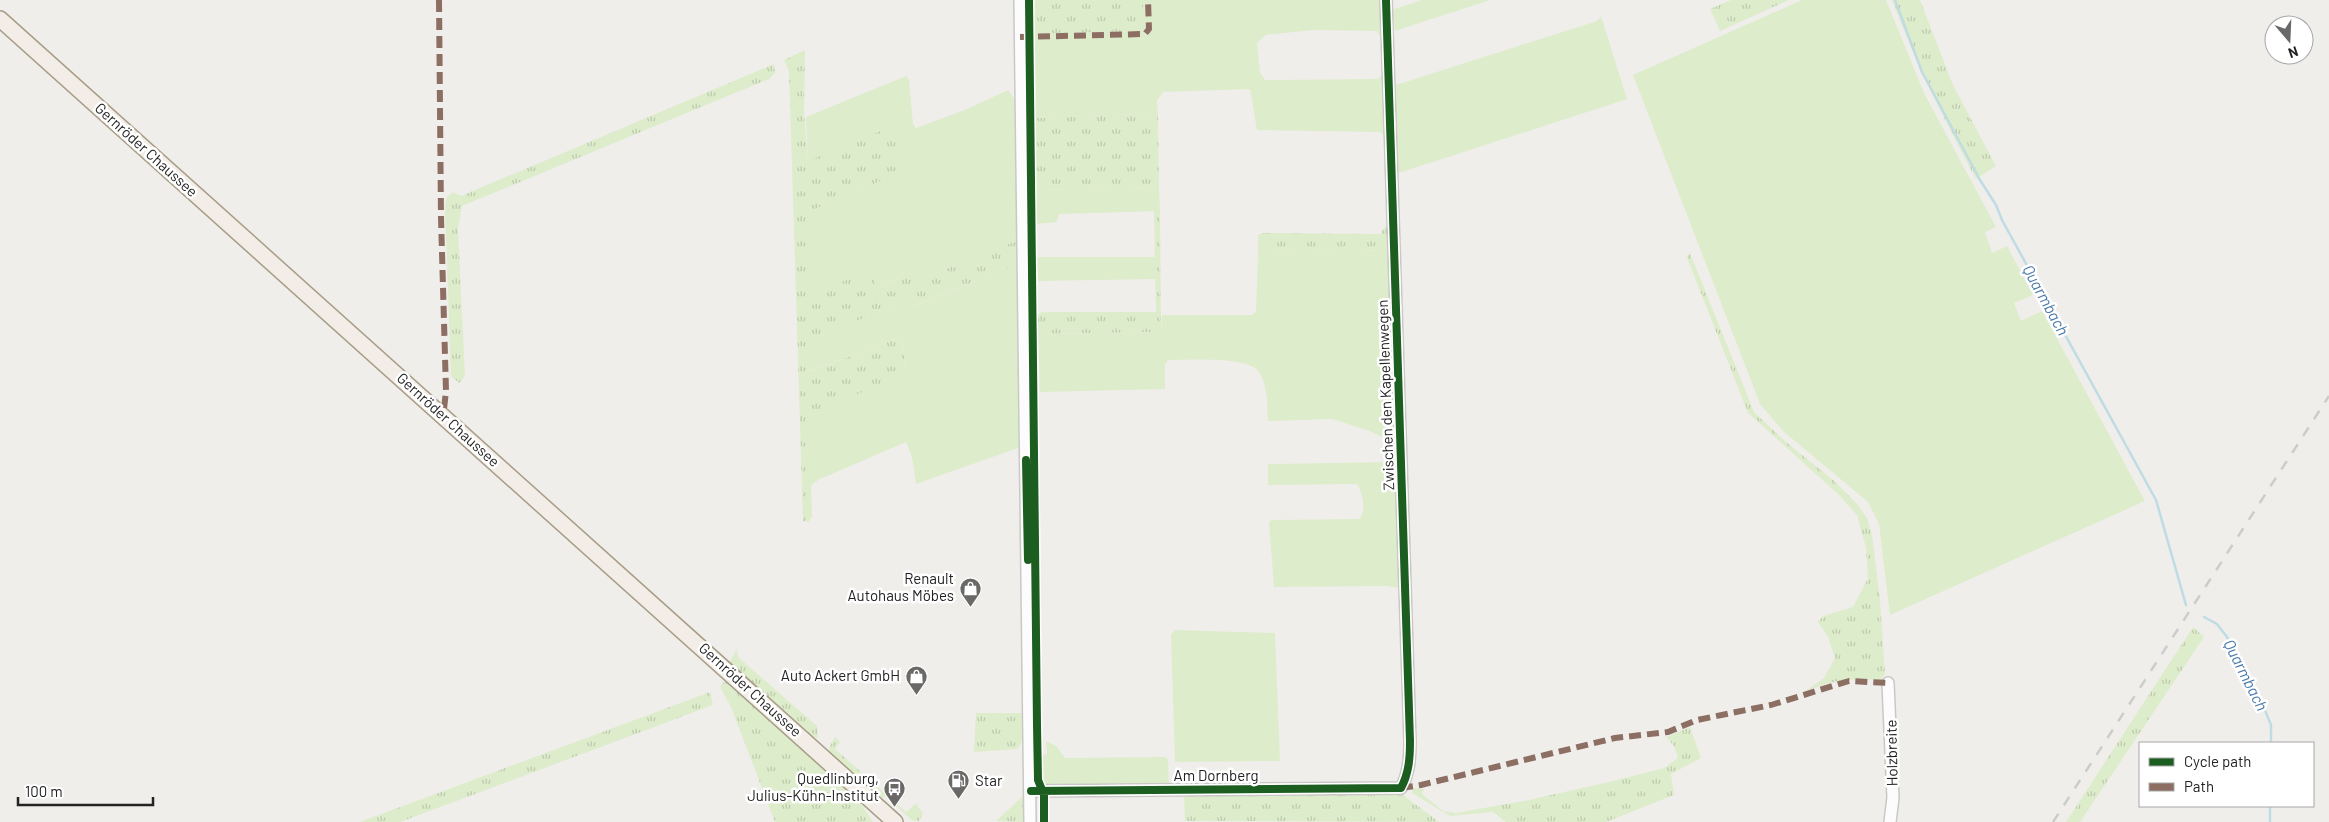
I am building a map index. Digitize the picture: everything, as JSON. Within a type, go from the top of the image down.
[{"type":"main road","name":"Gernröder Chaussee","points":[[0,19],[895,822]]},
{"type":"street","points":[[1020,0],[1030,822]]},
{"type":"street","name":"Zwischen den Kapellenwegen","points":[[1386,0],[1410,741],[1410,761],[1401,788]]},
{"type":"street","name":"Holzbreite","points":[[1888,683],[1893,789],[1890,822]]},
{"type":"street","name":"Am Dornberg","points":[[1031,791],[1401,788]]},
{"type":"green space","points":[[1032,0],[1143,0],[1143,28],[1135,31],[1034,34]]},
{"type":"green space","points":[[1143,0],[1382,0],[1383,41],[1377,31],[1313,30],[1266,35],[1257,43],[1260,72],[1265,80],[1378,79],[1383,74],[1384,136],[1380,132],[1257,130],[1250,89],[1163,92],[1157,101],[1158,113],[1035,118],[1034,34],[1135,31],[1143,28]]},
{"type":"green space","points":[[1422,0],[1490,0],[1395,31],[1392,10]]},
{"type":"green space","points":[[1731,0],[1789,0],[1720,31],[1710,9]]},
{"type":"green space","points":[[1802,0],[1886,0],[1924,93],[1996,227],[1985,232],[1992,253],[2007,246],[2033,295],[2014,303],[2021,321],[2042,311],[2145,501],[1890,615],[1879,524],[1868,502],[1783,431],[1760,404],[1633,75]]},
{"type":"green space","points":[[1892,0],[1920,0],[1953,85],[1996,166],[1976,179],[1931,91],[1910,46]]},
{"type":"green space","points":[[1601,16],[1627,99],[1399,173],[1396,170],[1392,82],[1396,85],[1597,21]]},
{"type":"green space","points":[[805,50],[804,113],[808,160],[902,122],[902,172],[808,212],[871,271],[877,287],[902,277],[915,281],[1016,241],[1018,264],[914,306],[905,302],[808,340],[809,372],[903,336],[905,374],[809,416],[812,517],[808,522],[803,521],[789,71],[784,60]]},
{"type":"green space","points":[[774,64],[775,73],[769,79],[462,206],[458,229],[465,376],[459,383],[451,376],[445,207],[447,197],[453,192],[461,196]]},
{"type":"green space","points":[[906,76],[909,80],[913,124],[916,128],[965,110],[1008,90],[1015,100],[1018,170],[1016,241],[915,281],[901,277],[877,287],[870,271],[807,295],[808,212],[902,172],[902,122],[808,161],[806,117]]},
{"type":"green space","points":[[1158,113],[1159,187],[1034,190],[1033,126],[1035,118]]},
{"type":"green space","points":[[1159,187],[1160,211],[1059,214],[1057,222],[1035,224],[1034,190]]},
{"type":"green space","points":[[1154,211],[1160,211],[1161,332],[1038,334],[1036,316],[1042,312],[1156,312]]},
{"type":"green space","points":[[1389,221],[1390,250],[1258,253],[1258,235],[1263,233],[1380,234]]},
{"type":"green space","points":[[1390,250],[1396,443],[1367,430],[1332,419],[1268,421],[1266,389],[1259,372],[1243,363],[1231,361],[1168,360],[1165,365],[1165,389],[1040,392],[1038,334],[1161,332],[1162,315],[1252,315],[1256,311],[1258,253]]},
{"type":"green space","points":[[1690,253],[1754,412],[1787,443],[1832,479],[1857,504],[1867,518],[1872,535],[1880,600],[1885,674],[1880,680],[1841,681],[1825,684],[1804,692],[1824,678],[1835,658],[1828,637],[1818,622],[1823,616],[1853,607],[1868,578],[1866,548],[1857,515],[1838,494],[1748,413],[1688,260],[1687,256]]},
{"type":"green space","points":[[1037,257],[1156,257],[1156,279],[1038,281]]},
{"type":"green space","points":[[1018,264],[1021,447],[916,484],[912,457],[906,442],[818,480],[810,486],[809,416],[905,373],[903,336],[808,372],[808,340],[905,302],[915,306]]},
{"type":"green space","points":[[1397,462],[1399,588],[1387,586],[1274,587],[1269,523],[1271,520],[1360,519],[1363,506],[1361,492],[1357,484],[1268,485],[1268,464]]},
{"type":"green space","points":[[2193,627],[2204,637],[2080,822],[2066,822]]},
{"type":"green space","points":[[1175,630],[1275,633],[1280,761],[1175,762],[1171,635]]},
{"type":"green space","points":[[737,649],[738,657],[817,726],[818,738],[809,736],[732,667],[730,661]]},
{"type":"green space","points":[[727,678],[851,789],[873,822],[775,822],[731,707],[720,687]]},
{"type":"green space","points":[[710,692],[713,705],[400,822],[360,822]]},
{"type":"green space","points":[[976,713],[1024,713],[1024,732],[1022,741],[1017,749],[974,752]]},
{"type":"green space","points":[[1690,727],[1701,758],[1671,774],[1674,795],[1606,822],[1506,822],[1493,812],[1450,816],[1412,793],[1413,788],[1424,789],[1422,794],[1443,811],[1456,813],[1529,800],[1609,782],[1664,768],[1678,758],[1674,746],[1666,737]]},
{"type":"green space","points":[[835,737],[840,742],[835,749],[906,812],[919,801],[916,804],[923,813],[919,821],[913,821],[885,796],[882,798],[843,769],[829,748]]},
{"type":"green space","points":[[1046,741],[1056,746],[1065,758],[1165,757],[1168,760],[1169,786],[1045,786],[1042,781],[1042,756],[1047,754]]},
{"type":"green space","points":[[1309,793],[1403,795],[1439,822],[1185,821],[1184,796]]},
{"type":"green space","points":[[1024,795],[1025,822],[996,821]]},
{"type":"waterway","name":"Quarmbach","points":[[1895,0],[1922,72],[2156,500],[2186,605]]},
{"type":"waterway","name":"Quarmbach","points":[[2204,617],[2217,624],[2227,637],[2243,671],[2257,691],[2271,725],[2271,742]]},
{"type":"waterway","name":"Quarmbach","points":[[2270,807],[2270,822]]},
{"type":"railway","points":[[2053,822],[2329,396]]},
{"type":"marked path","points":[[439,0],[441,218],[446,391],[444,409],[441,414]]},
{"type":"marked path","points":[[1020,37],[1145,34],[1149,29],[1148,0]]},
{"type":"marked path","points":[[1401,788],[1421,785],[1615,738],[1668,732],[1697,720],[1771,705],[1849,681],[1888,683]]},
{"type":"cycle path","points":[[1029,0],[1038,780],[1044,795],[1044,822]]},
{"type":"cycle path","points":[[1031,791],[1401,788],[1404,782],[1409,765],[1410,741],[1386,0]]},
{"type":"cycle path","points":[[1026,460],[1028,560]]},
{"type":"place","name":"Renault Autohaus Möbes","points":[[970,607]]},
{"type":"place","name":"Auto Ackert GmbH","points":[[916,695]]},
{"type":"place","name":"Star","points":[[959,800]]},
{"type":"place","name":"Quedlinburg, Julius-Kühn-Institut","points":[[895,807]]}]
